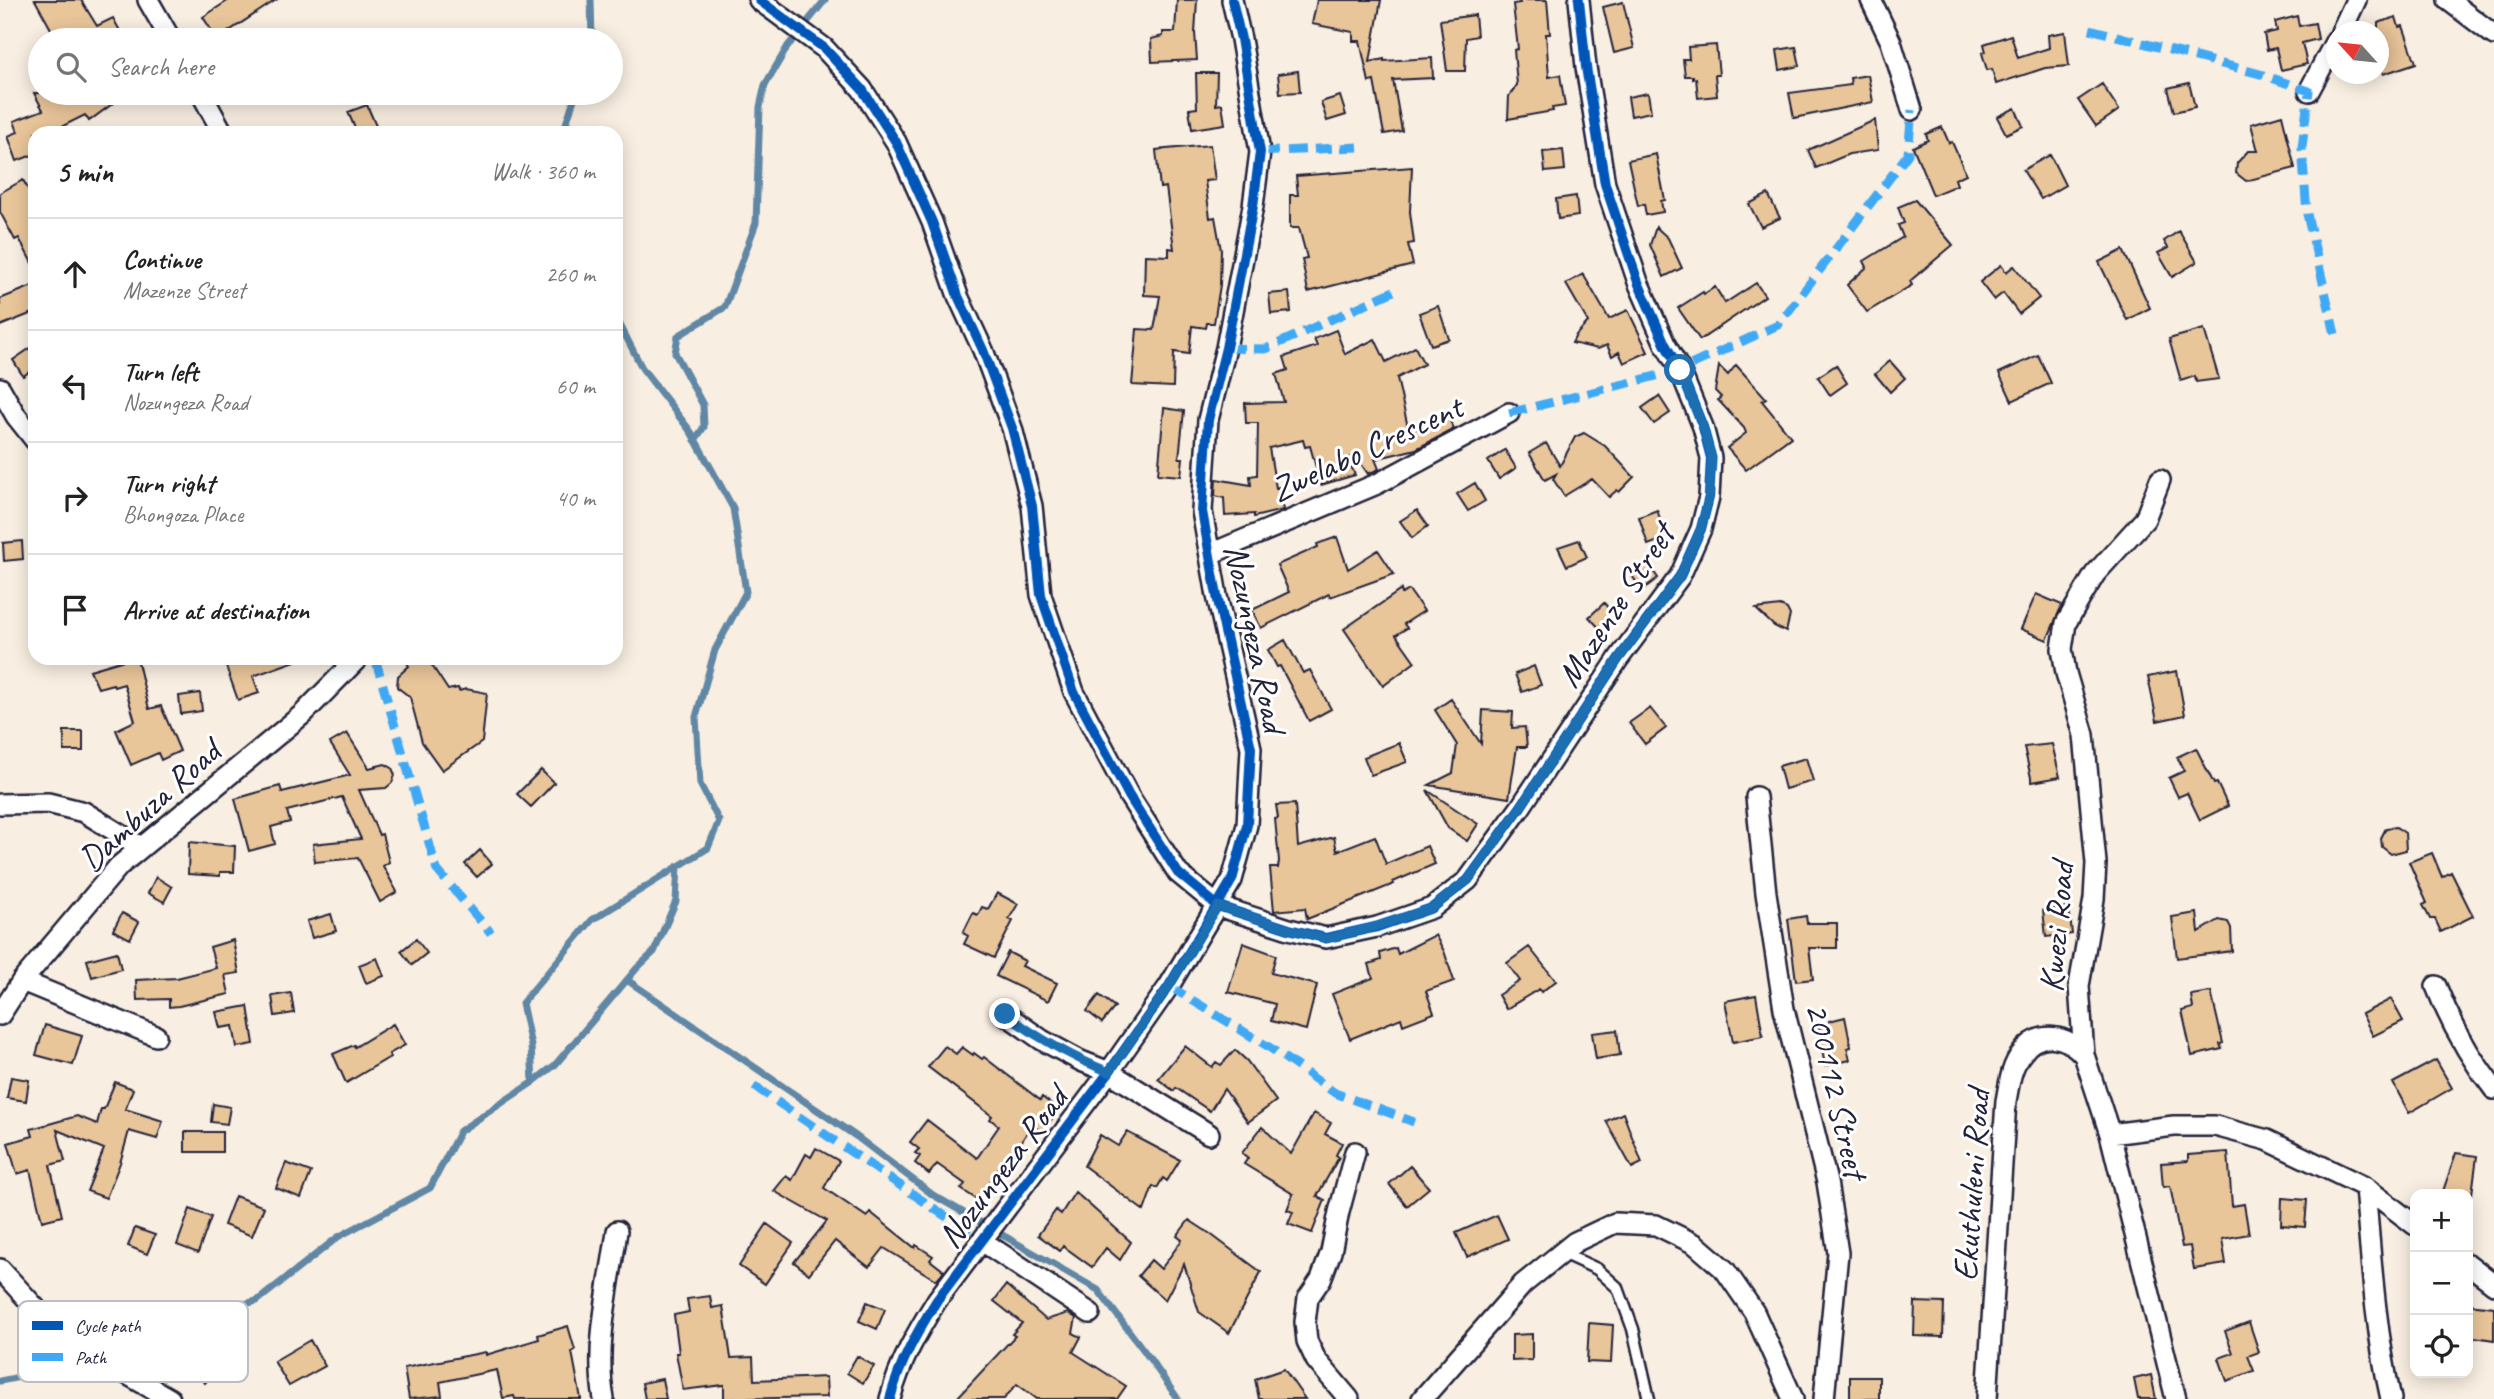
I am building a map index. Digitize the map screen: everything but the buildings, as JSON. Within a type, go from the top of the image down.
[{"type":"street","points":[[148,0],[164,28]]},
{"type":"street","points":[[759,0],[824,48],[862,89],[896,142],[932,222],[958,296],[983,350],[1012,428],[1032,506],[1041,595],[1074,692],[1129,796],[1178,873],[1218,906]]},
{"type":"street","name":"Nozungeza Road","points":[[890,1399],[897,1374],[912,1340],[937,1300],[1109,1072],[1169,986],[1232,880],[1247,825],[1251,748],[1217,596],[1202,512],[1208,420],[1226,348],[1253,206],[1260,152],[1232,0]]},
{"type":"street","name":"Mazenze Street","points":[[1218,906],[1326,939],[1432,908],[1468,880],[1520,808],[1619,658],[1680,576],[1701,528],[1709,497],[1712,458],[1703,427],[1680,370],[1665,344],[1638,282],[1605,184],[1586,67],[1579,0]]},
{"type":"street","points":[[1871,0],[1891,42],[1912,110]]},
{"type":"street","points":[[2346,21],[2356,0]]},
{"type":"street","points":[[2448,0],[2494,36]]},
{"type":"street","points":[[2309,91],[2326,59]]},
{"type":"street","points":[[208,105],[219,126]]},
{"type":"street","points":[[0,388],[28,431]]},
{"type":"street","name":"Zwelabo Crescent","points":[[1210,554],[1377,484],[1510,413]]},
{"type":"street","name":"Kwezi Road","points":[[2160,480],[2145,519],[2095,575],[2066,623],[2062,649],[2084,735],[2096,863],[2094,899],[2079,986],[2084,1055],[2110,1134],[2176,1399]]},
{"type":"street","name":"Dambuza Road","points":[[0,1015],[22,981],[119,866],[303,714],[351,665]]},
{"type":"street","name":"200112 Street","points":[[1756,797],[1766,893],[1784,1009],[1827,1182],[1838,1253],[1824,1399]]},
{"type":"street","points":[[0,804],[48,803],[84,812],[141,847]]},
{"type":"street","points":[[22,981],[156,1036]]},
{"type":"street","points":[[2436,986],[2465,1049],[2494,1090]]},
{"type":"street","points":[[1005,1014],[1042,1040],[1081,1061],[1109,1072]]},
{"type":"street","name":"Ekuthuleni Road","points":[[1987,1399],[2006,1101],[2012,1071],[2022,1052],[2035,1041],[2048,1037],[2062,1038],[2075,1044],[2084,1055]]},
{"type":"street","name":"Nozungeza Road","points":[[1109,1072],[1209,1134]]},
{"type":"street","points":[[2110,1134],[2174,1126],[2215,1126],[2267,1140],[2365,1186],[2410,1220]]},
{"type":"street","points":[[1349,1399],[1316,1360],[1307,1341],[1305,1322],[1308,1298],[1321,1279],[1331,1252],[1355,1152]]},
{"type":"street","points":[[2365,1186],[2372,1292],[2379,1348],[2391,1399]]},
{"type":"street","points":[[1422,1399],[1524,1284],[1575,1242],[1615,1223],[1656,1226],[1695,1244],[1725,1270],[1754,1312],[1793,1399]]},
{"type":"street","points":[[604,1399],[601,1381],[604,1316],[617,1231]]},
{"type":"street","name":"Nozungeza Road","points":[[982,1241],[1090,1313]]},
{"type":"street","points":[[2473,1268],[2494,1284]]},
{"type":"street","points":[[0,1269],[29,1301]]},
{"type":"street","points":[[141,1382],[170,1399]]},
{"type":"lane","points":[[1562,1253],[1597,1269],[1618,1288],[1633,1329],[1649,1399]]},
{"type":"waterway","points":[[591,0],[592,28]]},
{"type":"waterway","points":[[695,440],[704,427],[703,405],[675,353],[678,336],[725,307],[756,223],[760,107],[765,85],[788,46],[825,0]]},
{"type":"waterway","points":[[565,126],[572,105]]},
{"type":"waterway","points":[[248,1303],[257,1301],[338,1237],[430,1188],[460,1131],[533,1082],[531,1046],[522,1003],[592,920],[708,848],[719,821],[700,784],[696,717],[715,650],[746,592],[733,508],[691,432],[642,368],[623,331]]},
{"type":"waterway","points":[[533,1082],[555,1065],[637,968],[654,952],[676,901],[678,866]]},
{"type":"waterway","points":[[627,980],[857,1137],[933,1195],[1098,1290],[1178,1399]]},
{"type":"waterway","points":[[0,1381],[18,1377]]},
{"type":"marked path","points":[[2090,29],[2260,74],[2309,91],[2302,147],[2307,214],[2335,334]]},
{"type":"marked path","points":[[1509,413],[1680,370],[1778,325],[1908,154],[1912,110]]},
{"type":"marked path","points":[[1260,152],[1358,147]]},
{"type":"marked path","points":[[1226,348],[1266,349],[1394,291]]},
{"type":"marked path","points":[[377,665],[437,870],[491,933]]},
{"type":"marked path","points":[[1169,986],[1269,1047],[1335,1093],[1414,1122]]},
{"type":"marked path","points":[[754,1086],[982,1241]]},
{"type":"cycle path","points":[[759,0],[824,48],[862,89],[896,142],[932,222],[958,296],[983,350],[1012,428],[1032,506],[1041,595],[1074,692],[1129,796],[1178,873],[1218,906],[1326,938],[1377,927],[1432,908],[1468,880],[1520,808],[1619,658],[1680,576],[1701,529],[1709,497],[1711,458],[1703,427],[1680,370],[1665,344],[1638,282],[1605,184],[1586,67],[1579,0]]},
{"type":"cycle path","points":[[890,1399],[910,1348],[937,1300],[1109,1072],[1169,986],[1232,880],[1247,825],[1251,748],[1217,596],[1202,511],[1208,420],[1226,348],[1253,206],[1260,152],[1232,0]]},
{"type":"route","points":[[1005,1014],[1042,1040],[1081,1061],[1109,1072],[1169,986],[1218,906],[1326,939],[1432,908],[1468,880],[1520,808],[1619,658],[1680,576],[1701,528],[1709,497],[1712,458],[1703,427],[1680,370]]}]
